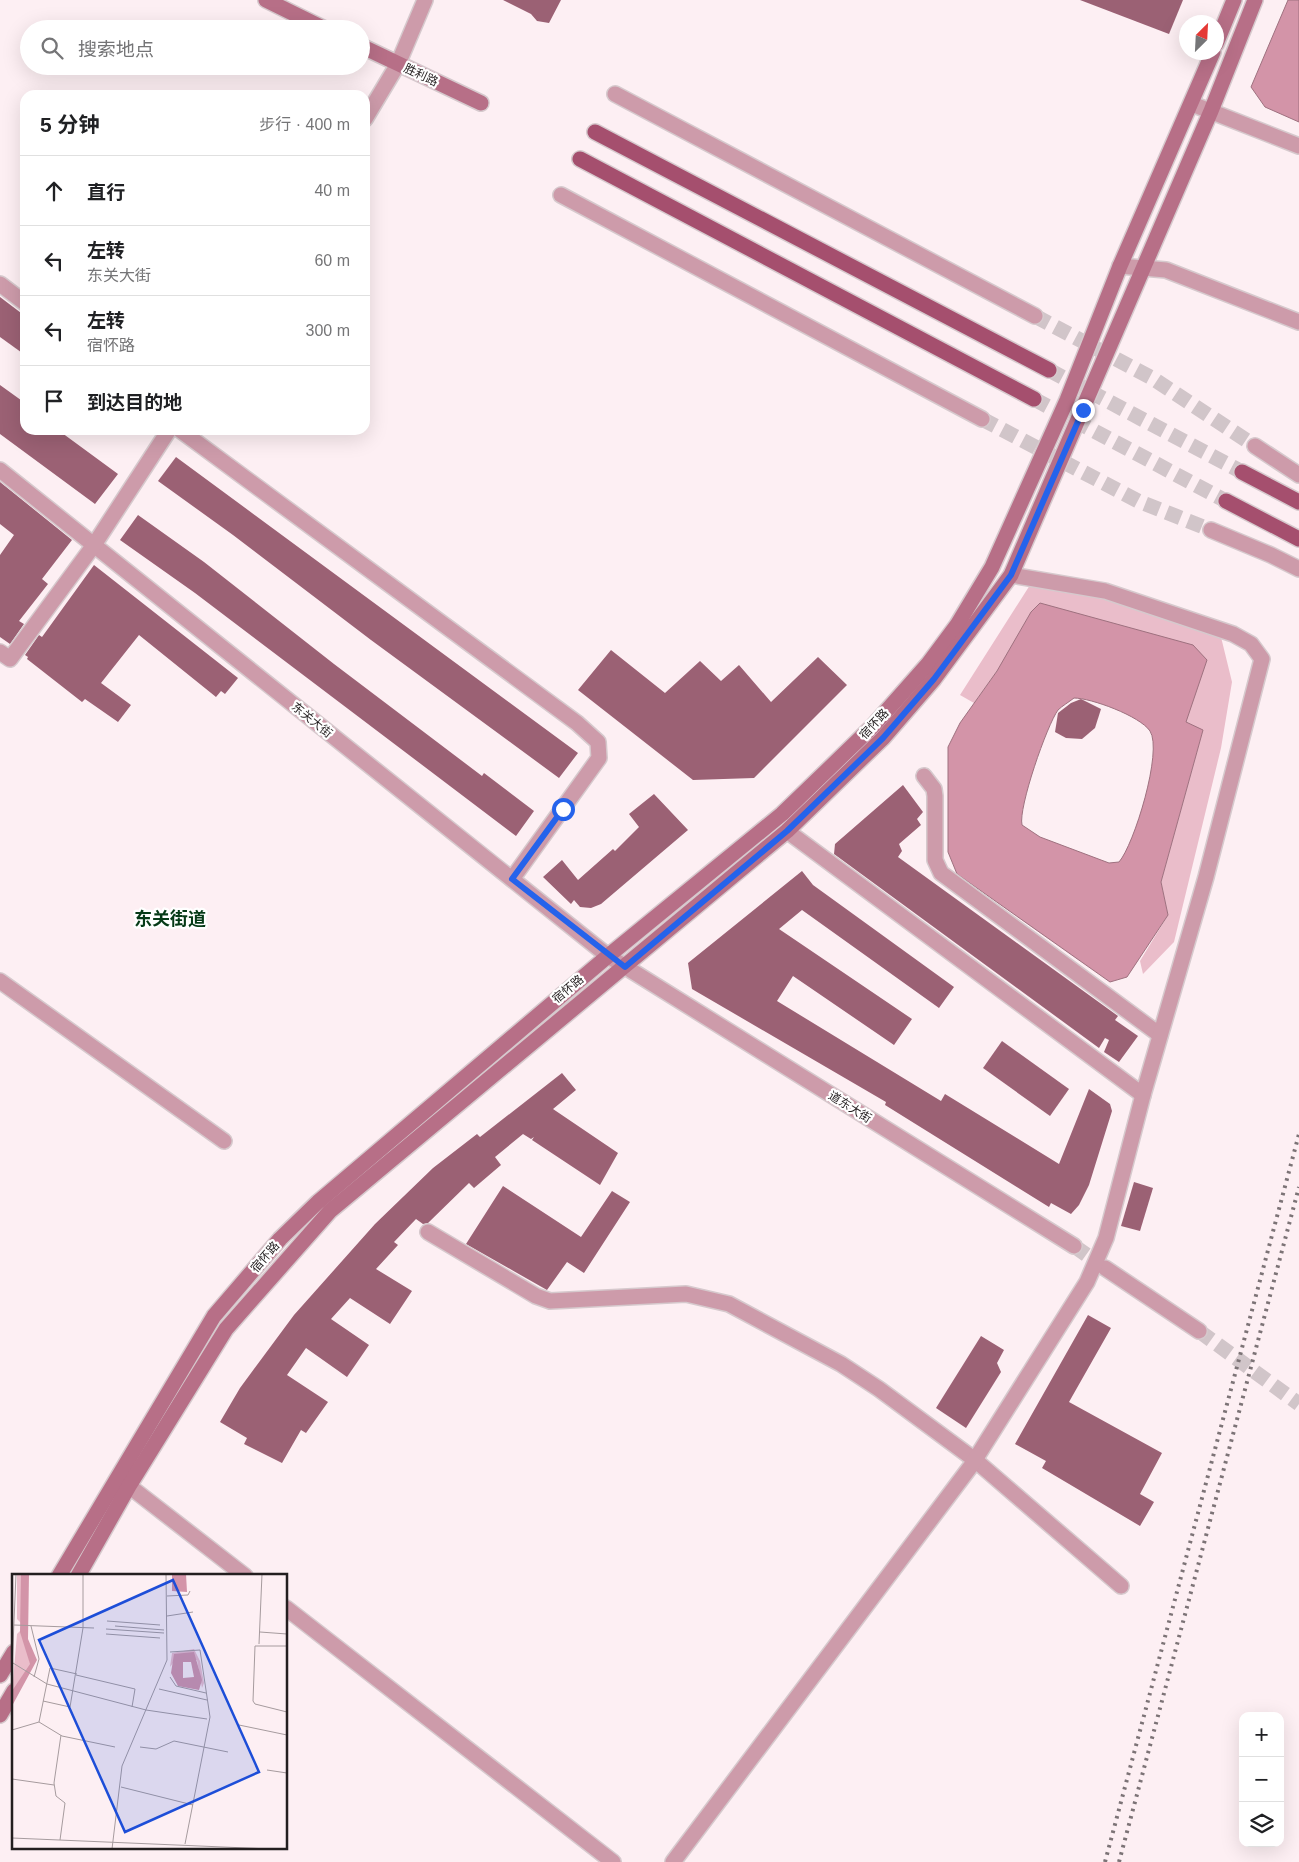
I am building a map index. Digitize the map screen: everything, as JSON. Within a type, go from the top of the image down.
[{"type":"main road","points":[[266,0],[307,20]]},
{"type":"main road","points":[[1224,24],[1234,0]]},
{"type":"main road","name":"宿怀路","points":[[79,1574],[129,1486],[226,1328],[330,1212],[787,831],[883,738],[934,679],[1011,575],[1210,111],[1255,0]]},
{"type":"main road","name":"胜利路","points":[[370,50],[481,103]]},
{"type":"main road","name":"宿怀路","points":[[60,1574],[214,1316],[280,1239],[318,1202],[608,956],[782,814],[874,725],[928,664],[957,625],[992,567],[1067,400],[1120,266],[1210,60]]},
{"type":"main road","points":[[595,132],[1049,370]]},
{"type":"main road","points":[[580,159],[1034,399]]},
{"type":"main road","points":[[1242,472],[1299,502]]},
{"type":"main road","points":[[1226,501],[1299,539]]},
{"type":"main road","points":[[0,1675],[12,1655]]},
{"type":"main road","points":[[0,1715],[12,1694]]},
{"type":"street","points":[[370,111],[398,64],[425,0]]},
{"type":"street","points":[[615,94],[1035,316]]},
{"type":"street","points":[[1192,104],[1299,146]]},
{"type":"street","points":[[561,195],[982,418]]},
{"type":"street","points":[[1120,266],[1166,270],[1299,322]]},
{"type":"street","points":[[0,284],[20,299]]},
{"type":"street","points":[[0,652],[10,659],[94,545],[166,435]]},
{"type":"street","points":[[187,435],[577,723],[598,742],[599,758],[512,879]]},
{"type":"street","points":[[1255,446],[1299,475]]},
{"type":"street","name":"东关大街","points":[[0,470],[608,956],[625,967]]},
{"type":"street","points":[[1211,530],[1299,569]]},
{"type":"street","points":[[672,1862],[975,1460],[1087,1282],[1106,1238],[1143,1095],[1206,877],[1262,658],[1251,644],[1232,634],[1176,615],[1105,592],[1011,575]]},
{"type":"street","points":[[924,776],[934,789],[935,860],[941,873],[1160,1035]]},
{"type":"street","points":[[787,831],[1143,1095]]},
{"type":"street","name":"道东大街","points":[[625,967],[1074,1246]]},
{"type":"street","points":[[0,981],[224,1141]]},
{"type":"street","points":[[428,1232],[536,1296],[550,1301],[686,1294],[729,1304],[841,1364],[879,1389],[975,1460],[1121,1586]]},
{"type":"street","points":[[1105,1268],[1199,1331]]},
{"type":"street","points":[[129,1486],[241,1574]]},
{"type":"street","points":[[288,1610],[613,1862]]},
{"type":"shaded area","points":[[1288,0],[1299,0],[1299,122],[1265,107],[1251,87]]},
{"type":"shaded area","points":[[1030,585],[1076,590],[1221,637],[1232,682],[1221,748],[1174,942],[1143,974],[1140,961],[1168,915],[1161,882],[1203,730],[997,671],[974,703],[960,695]]},
{"type":"shaded area","points":[[1040,603],[1193,645],[1207,660],[1186,722],[1203,730],[1161,882],[1168,915],[1127,977],[1110,982],[957,874],[948,852],[948,747],[960,723],[997,671],[1031,612]],"holes":[[[1074,698],[1103,704],[1145,725],[1150,731],[1153,742],[1153,758],[1145,798],[1132,837],[1119,862],[1109,863],[1040,837],[1022,825],[1024,802],[1041,748],[1053,719],[1058,710]]]},
{"type":"building","points":[[503,0],[561,0],[549,23],[537,21],[531,14]]},
{"type":"building","points":[[1080,0],[1183,0],[1169,34]]},
{"type":"building","points":[[0,297],[20,312],[20,351],[0,337]]},
{"type":"building","points":[[0,385],[20,399],[20,435],[65,435],[118,474],[95,504],[0,434]]},
{"type":"building","points":[[176,457],[578,753],[559,778],[158,481]]},
{"type":"building","points":[[0,482],[72,540],[42,579],[48,584],[19,621],[24,624],[10,644],[0,637],[0,555],[14,535],[0,524]]},
{"type":"building","points":[[138,515],[204,562],[334,664],[482,776],[484,773],[534,811],[516,836],[195,593],[120,540]]},
{"type":"building","points":[[94,565],[238,678],[225,694],[221,691],[216,697],[139,635],[101,683],[131,705],[118,722],[85,699],[82,702],[27,659],[28,657],[25,655],[39,635],[42,637]]},
{"type":"building","points":[[611,650],[665,693],[700,661],[721,681],[739,665],[771,702],[818,657],[847,685],[754,778],[693,780],[578,690]]},
{"type":"building","points":[[1081,699],[1101,709],[1095,728],[1082,739],[1066,738],[1055,732],[1058,713],[1071,703]]},
{"type":"building","points":[[903,785],[923,812],[917,819],[921,825],[899,844],[902,851],[898,857],[1118,1016],[1115,1020],[1138,1036],[1119,1062],[1104,1052],[1109,1040],[1105,1038],[1099,1048],[834,854],[835,844]]},
{"type":"building","points":[[654,794],[688,830],[601,904],[591,908],[580,907],[574,900],[571,904],[543,877],[562,860],[578,880],[613,849],[615,851],[639,827],[629,814]]},
{"type":"building","points":[[802,871],[813,885],[954,987],[939,1008],[802,910],[779,929],[912,1019],[894,1045],[793,976],[777,1001],[941,1101],[945,1094],[1059,1164],[1089,1089],[1110,1104],[1112,1111],[1089,1185],[1079,1205],[1071,1214],[1051,1203],[1049,1207],[885,1105],[886,1102],[692,989],[688,963]]},
{"type":"building","points":[[1002,1041],[1069,1089],[1050,1116],[983,1068]]},
{"type":"building","points":[[562,1073],[576,1090],[553,1109],[618,1153],[600,1185],[532,1140],[534,1137],[531,1139],[523,1134],[495,1157],[501,1165],[474,1188],[469,1183],[428,1223],[423,1224],[416,1219],[394,1242],[398,1245],[376,1269],[412,1291],[390,1324],[350,1298],[331,1319],[369,1345],[347,1377],[306,1348],[287,1375],[328,1402],[306,1433],[301,1430],[282,1463],[244,1444],[247,1438],[220,1422],[240,1388],[294,1315],[375,1224],[433,1168],[477,1134],[480,1137]]},
{"type":"building","points":[[1134,1182],[1153,1188],[1140,1231],[1121,1226]]},
{"type":"building","points":[[503,1186],[581,1237],[612,1191],[630,1202],[584,1273],[567,1262],[547,1290],[466,1244]]},
{"type":"building","points":[[1088,1315],[1111,1328],[1069,1402],[1162,1453],[1140,1494],[1154,1502],[1140,1526],[1042,1468],[1046,1461],[1015,1444]]},
{"type":"building","points":[[981,1336],[1004,1350],[997,1363],[1001,1372],[966,1428],[936,1408]]},
{"type":"tunnel","points":[[1035,316],[1152,378],[1255,446]]},
{"type":"tunnel","points":[[1049,370],[1242,472]]},
{"type":"tunnel","points":[[1034,399],[1226,501]]},
{"type":"tunnel","points":[[982,419],[1138,501],[1211,530]]},
{"type":"tunnel","points":[[1074,1246],[1105,1268]]},
{"type":"tunnel","points":[[1199,1331],[1299,1404]]},
{"type":"railway","points":[[1105,1862],[1299,1134]]},
{"type":"railway","points":[[1119,1862],[1299,1187]]},
{"type":"district","name":"东关街道","points":[[170,919]]},
{"type":"route","points":[[563,809],[512,879],[608,956],[625,967],[787,831],[883,738],[934,679],[1011,575],[1083,410]]}]
